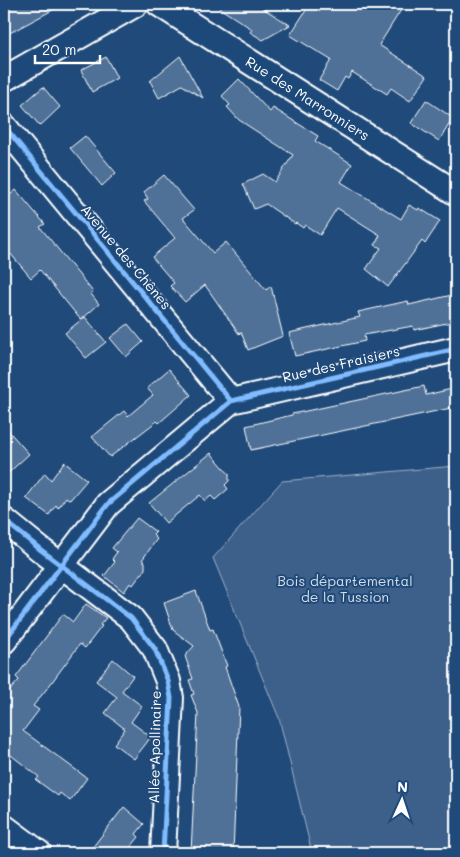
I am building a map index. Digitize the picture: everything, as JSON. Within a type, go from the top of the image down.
[{"type":"street","points":[[4,79],[136,4]]},
{"type":"street","name":"Rue des Marronniers","points":[[159,4],[456,194]]},
{"type":"street","name":"Avenue des Chênes","points":[[4,126],[230,401]]},
{"type":"street","name":"Rue des Fraisiers","points":[[230,401],[456,349]]},
{"type":"street","points":[[4,641],[108,504],[230,401]]},
{"type":"street","name":"Allée Apollinaire","points":[[4,520],[131,618],[154,649],[162,665],[168,681],[171,698],[163,853]]},
{"type":"street","points":[[4,827],[38,853]]},
{"type":"green space","name":"Bois départemental de la Tussion","points":[[456,466],[456,853],[312,853],[279,718],[213,558],[282,481]]},
{"type":"building","points":[[4,4],[64,4],[4,36]]},
{"type":"building","points":[[213,4],[256,4],[290,25],[263,40],[250,32],[252,29]]},
{"type":"building","points":[[310,4],[390,4],[401,10],[379,45],[427,76],[410,101],[391,88],[387,94],[352,72],[348,79],[345,77],[337,91],[319,80],[331,60],[290,35]]},
{"type":"building","points":[[180,56],[203,98],[182,85],[159,98],[150,81]]},
{"type":"building","points":[[106,57],[117,78],[92,92],[81,70]]},
{"type":"building","points":[[239,79],[270,112],[273,108],[318,136],[315,141],[352,164],[341,182],[401,219],[409,205],[418,210],[419,208],[440,221],[425,244],[422,241],[388,287],[366,269],[381,248],[375,245],[380,235],[337,208],[320,235],[305,225],[303,228],[295,224],[266,204],[254,209],[243,184],[263,174],[275,182],[293,155],[239,120],[227,107],[230,105],[222,96]]},
{"type":"building","points":[[43,87],[60,107],[40,126],[22,105]]},
{"type":"building","points":[[426,100],[453,118],[439,141],[411,123]]},
{"type":"building","points":[[85,136],[116,173],[102,186],[70,148]]},
{"type":"building","points":[[164,175],[194,210],[183,218],[213,253],[226,242],[266,290],[271,286],[283,336],[248,350],[241,332],[239,334],[205,285],[185,302],[170,286],[174,283],[152,257],[175,238],[144,201],[148,199],[144,192]]},
{"type":"building","points":[[16,190],[45,224],[40,227],[93,292],[91,294],[99,304],[81,320],[40,270],[31,278],[4,246],[4,200]]},
{"type":"building","points":[[456,294],[456,321],[414,330],[413,326],[364,335],[365,341],[295,356],[289,333],[360,317],[358,312],[408,301],[409,305]]},
{"type":"building","points":[[85,317],[106,342],[86,358],[65,333]]},
{"type":"building","points":[[128,324],[143,342],[126,357],[110,338]]},
{"type":"building","points":[[169,369],[191,395],[159,423],[157,421],[110,457],[92,437],[124,411],[128,416],[153,395],[147,388]]},
{"type":"building","points":[[424,386],[426,395],[456,388],[456,407],[251,450],[246,426],[292,414]]},
{"type":"building","points":[[4,426],[29,454],[4,477]]},
{"type":"building","points":[[211,453],[229,474],[229,481],[225,485],[228,489],[215,500],[211,496],[205,501],[200,495],[166,523],[149,503]]},
{"type":"building","points":[[64,462],[87,480],[70,500],[66,497],[58,508],[56,505],[49,515],[26,498],[45,473],[51,480]]},
{"type":"building","points":[[137,518],[156,532],[153,535],[157,539],[142,560],[145,562],[145,569],[133,585],[130,583],[124,592],[104,576],[115,562],[112,559],[117,552],[112,548]]},
{"type":"building","points":[[196,591],[210,630],[213,629],[227,666],[225,667],[239,707],[233,853],[191,852],[198,713],[191,695],[194,694],[189,680],[193,679],[185,656],[194,646],[173,630],[164,603]]},
{"type":"building","points":[[86,604],[106,618],[85,648],[80,644],[33,706],[39,710],[23,731],[87,778],[70,801],[60,793],[58,796],[36,780],[39,777],[7,752],[4,756],[4,697],[19,680],[16,677],[63,614],[73,622]]},
{"type":"building","points":[[113,659],[133,676],[122,691],[142,706],[131,722],[151,737],[134,759],[114,744],[125,729],[105,713],[117,697],[96,681]]},
{"type":"building","points":[[124,807],[144,824],[136,834],[139,837],[126,853],[88,853]]},
{"type":"cycle path","points":[[4,126],[231,401]]},
{"type":"cycle path","points":[[4,641],[108,504],[231,401],[456,349]]},
{"type":"cycle path","points":[[4,520],[131,618],[155,649],[168,681],[171,698],[163,853]]}]
